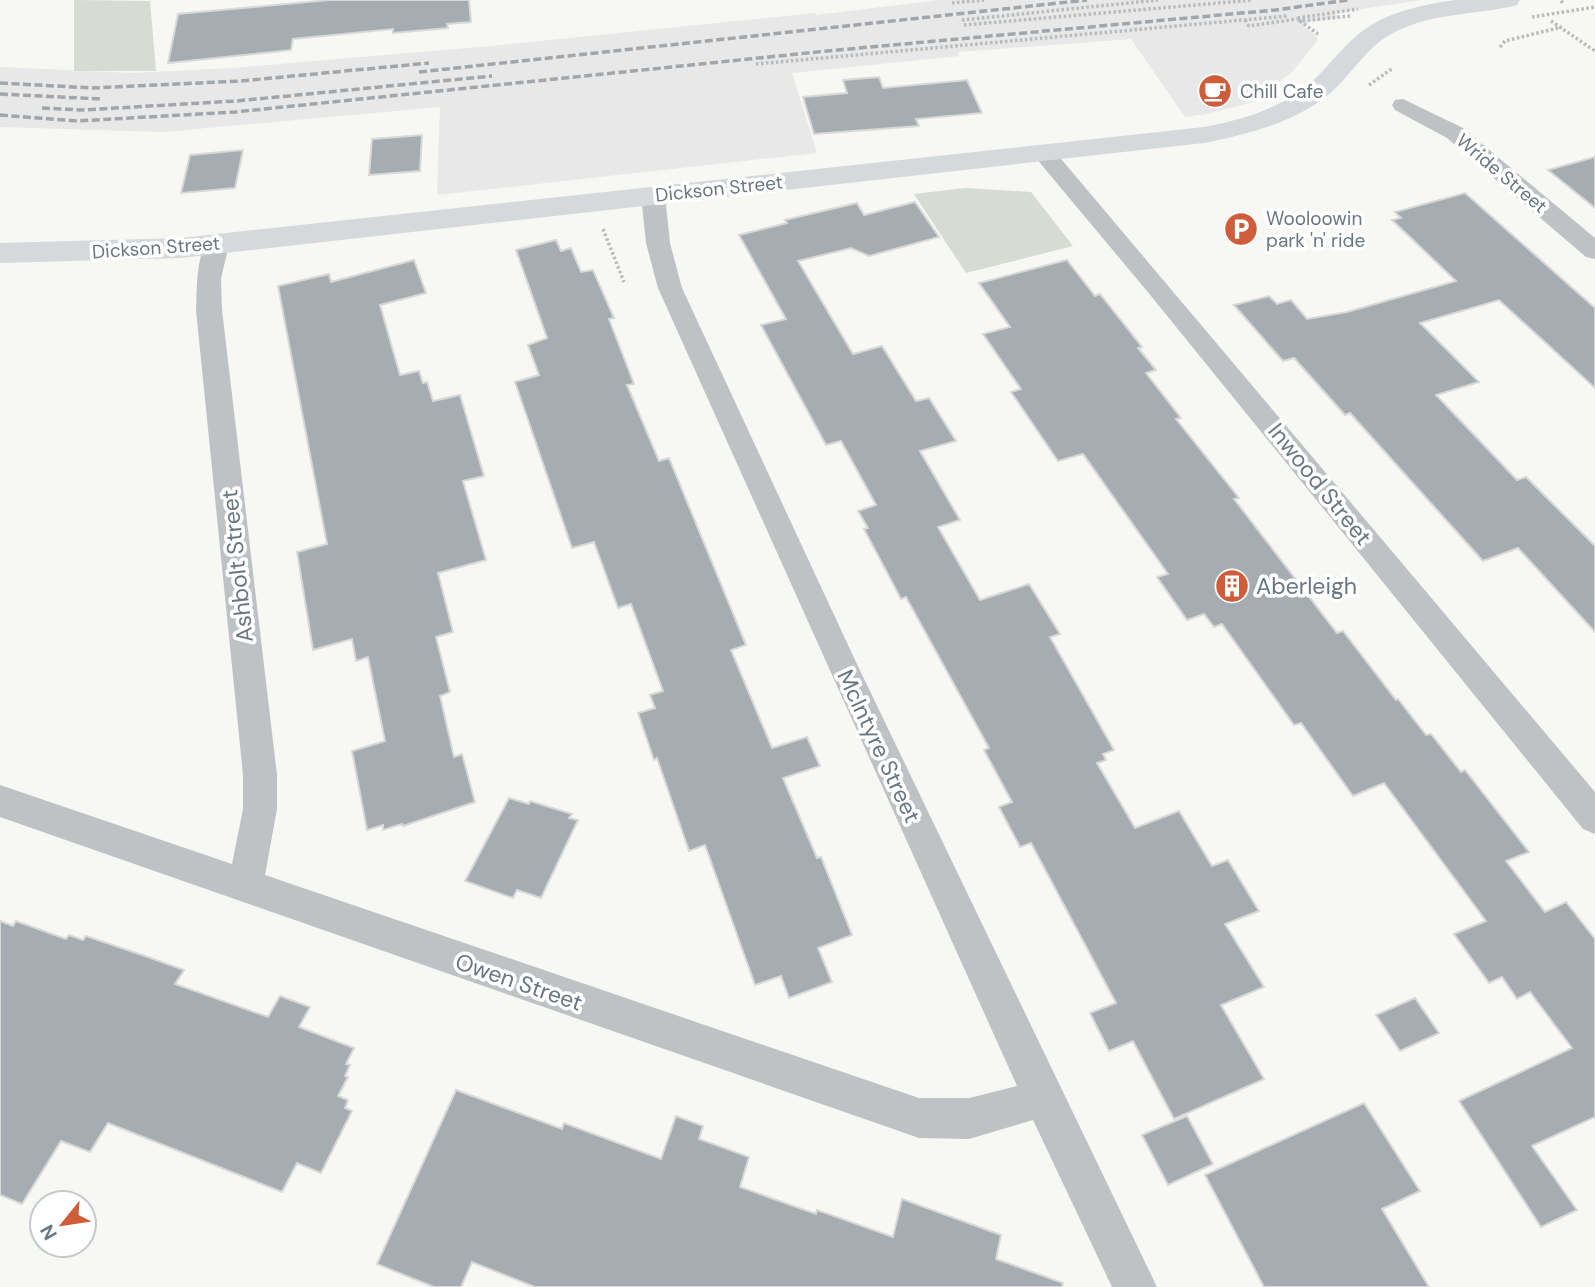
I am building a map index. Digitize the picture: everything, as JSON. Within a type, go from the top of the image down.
[{"type":"street","name":"Dickson Street","points":[[0,253],[145,250],[217,244],[1204,135],[1269,117],[1312,95],[1329,81],[1360,44],[1402,20],[1508,0]]},
{"type":"street","name":"Wride Street","points":[[1403,105],[1455,133],[1595,251]]},
{"type":"street","name":"Inwood Street","points":[[1043,152],[1156,285],[1595,818]]},
{"type":"street","name":"McIntyre Street","points":[[653,195],[658,243],[670,288],[845,673],[1135,1287]]},
{"type":"street","name":"Ashbolt Street","points":[[217,244],[209,279],[209,310],[260,775],[260,808],[245,887]]},
{"type":"street","name":"Owen Street","points":[[0,801],[919,1118],[951,1122],[982,1118],[1043,1097]]},
{"type":"path","points":[[952,4],[984,0]]},
{"type":"path","points":[[962,20],[1158,0]]},
{"type":"path","points":[[964,25],[1253,0]]},
{"type":"path","points":[[1544,15],[1595,7]]},
{"type":"path","points":[[1299,20],[1297,18],[1363,8]]},
{"type":"path","points":[[756,64],[1287,16]]},
{"type":"path","points":[[1245,20],[1250,26],[1351,16]]},
{"type":"path","points":[[1299,20],[1318,34]]},
{"type":"path","points":[[1551,22],[1595,51]]},
{"type":"path","points":[[1500,47],[1505,41],[1562,27]]},
{"type":"path","points":[[1539,33],[1547,38]]},
{"type":"path","points":[[1369,85],[1393,68]]},
{"type":"path","points":[[603,228],[624,282]]},
{"type":"shaded area","points":[[74,0],[150,1],[156,71],[74,71]]},
{"type":"shaded area","points":[[939,0],[1421,0],[1336,13],[1339,18],[1305,23],[1307,25],[1303,26],[1318,40],[1292,72],[1252,102],[1207,114],[1185,117],[1131,39],[958,52],[959,56],[792,73],[817,153],[437,195],[440,107],[163,132],[0,127],[0,67],[131,73],[234,68],[816,15]]},
{"type":"shaded area","points":[[965,188],[1031,192],[1073,246],[966,273],[914,194]]},
{"type":"building","points":[[329,0],[469,0],[471,22],[447,24],[448,28],[393,33],[393,29],[293,39],[291,50],[168,63],[178,14]]},
{"type":"building","points":[[879,77],[883,88],[967,80],[982,113],[916,119],[919,126],[814,134],[803,97],[847,93],[843,80]]},
{"type":"building","points":[[422,135],[420,171],[369,175],[372,139]]},
{"type":"building","points":[[243,150],[235,188],[181,193],[190,155]]},
{"type":"building","points":[[1595,157],[1595,208],[1548,170]]},
{"type":"building","points":[[1465,193],[1595,308],[1595,388],[1499,300],[1420,323],[1479,382],[1436,395],[1517,480],[1526,477],[1595,546],[1595,632],[1518,548],[1483,561],[1350,413],[1345,415],[1294,358],[1283,361],[1234,305],[1269,296],[1277,304],[1291,300],[1307,319],[1347,312],[1456,281],[1392,220],[1401,218],[1395,212]]},
{"type":"building","points":[[915,202],[939,237],[869,256],[851,248],[798,261],[853,354],[882,346],[916,401],[929,398],[956,441],[920,451],[960,520],[938,527],[980,600],[1029,584],[1060,634],[1050,637],[1114,750],[1103,754],[1106,760],[1097,763],[1135,828],[1179,811],[1212,866],[1228,860],[1259,911],[1225,924],[1264,987],[1221,1005],[1264,1079],[1174,1119],[1133,1041],[1109,1051],[1090,1013],[1116,1003],[1031,843],[1020,847],[999,807],[1012,802],[984,750],[989,748],[906,597],[901,599],[864,529],[868,528],[858,511],[876,505],[841,441],[826,445],[761,325],[786,319],[739,235],[787,223],[785,220],[857,203],[864,215]]},
{"type":"building","points":[[556,240],[561,251],[571,248],[581,272],[593,270],[614,318],[609,319],[634,384],[627,385],[659,461],[669,458],[746,645],[731,650],[772,748],[807,737],[820,766],[783,778],[817,858],[821,857],[852,935],[818,948],[832,982],[789,998],[781,976],[755,985],[705,845],[689,851],[657,758],[654,760],[638,713],[655,708],[650,695],[663,691],[631,604],[618,608],[594,542],[572,548],[515,382],[539,375],[528,345],[547,338],[516,250]]},
{"type":"building","points":[[414,260],[426,293],[380,305],[400,375],[419,371],[423,383],[427,382],[433,401],[460,395],[484,476],[463,481],[486,560],[438,573],[453,632],[436,637],[450,692],[440,696],[454,757],[462,754],[475,802],[403,826],[402,824],[383,830],[383,825],[367,830],[352,751],[385,741],[368,657],[356,661],[352,639],[313,650],[297,552],[327,544],[278,286],[329,274],[331,282]]},
{"type":"building","points":[[1067,260],[1095,296],[1100,294],[1142,347],[1138,348],[1156,370],[1146,373],[1181,418],[1176,419],[1239,498],[1234,499],[1337,633],[1343,631],[1426,735],[1431,734],[1461,772],[1465,770],[1529,852],[1506,861],[1545,912],[1566,902],[1595,939],[1595,1117],[1532,1146],[1577,1210],[1541,1227],[1459,1101],[1572,1048],[1530,992],[1517,999],[1502,977],[1489,983],[1454,934],[1486,921],[1384,783],[1353,796],[1301,723],[1294,725],[1222,624],[1214,627],[1204,614],[1187,620],[1157,577],[1168,574],[1083,454],[1058,461],[1011,392],[1021,389],[983,334],[1010,327],[979,283]]},
{"type":"building","points":[[509,798],[529,804],[530,801],[572,814],[569,818],[578,820],[541,898],[517,890],[513,898],[465,881]]},
{"type":"building","points":[[0,921],[13,926],[16,921],[66,939],[69,935],[83,940],[86,936],[145,956],[184,970],[175,984],[268,1017],[280,996],[310,1007],[299,1027],[354,1048],[346,1064],[350,1065],[345,1076],[348,1077],[338,1096],[348,1100],[345,1108],[352,1111],[321,1173],[297,1163],[282,1192],[108,1123],[90,1152],[61,1141],[31,1189],[28,1189],[22,1204],[0,1195]]},
{"type":"building","points":[[1415,998],[1439,1033],[1400,1051],[1376,1015]]},
{"type":"building","points":[[456,1090],[562,1129],[564,1123],[661,1159],[676,1116],[703,1126],[699,1139],[749,1157],[740,1187],[893,1237],[902,1199],[1001,1235],[996,1259],[1063,1283],[1062,1287],[535,1287],[472,1262],[461,1287],[434,1287],[377,1264]]},
{"type":"building","points":[[1364,1103],[1420,1191],[1382,1209],[1429,1287],[1264,1287],[1205,1175]]},
{"type":"building","points":[[1187,1116],[1213,1164],[1168,1185],[1142,1135]]},
{"type":"railway","points":[[419,72],[1087,0]]},
{"type":"railway","points":[[0,115],[77,121],[235,112],[827,51],[1275,10],[1348,0]]},
{"type":"railway","points":[[0,83],[92,88],[241,81],[429,63]]},
{"type":"railway","points":[[42,108],[82,110],[236,101],[492,76]]},
{"type":"railway","points":[[0,94],[101,99]]},
{"type":"place","name":"Chill Cafe","points":[[1215,91]]},
{"type":"place","name":"Wooloowin park 'n' ride","points":[[1241,229]]},
{"type":"place","name":"Aberleigh","points":[[1232,586]]}]
